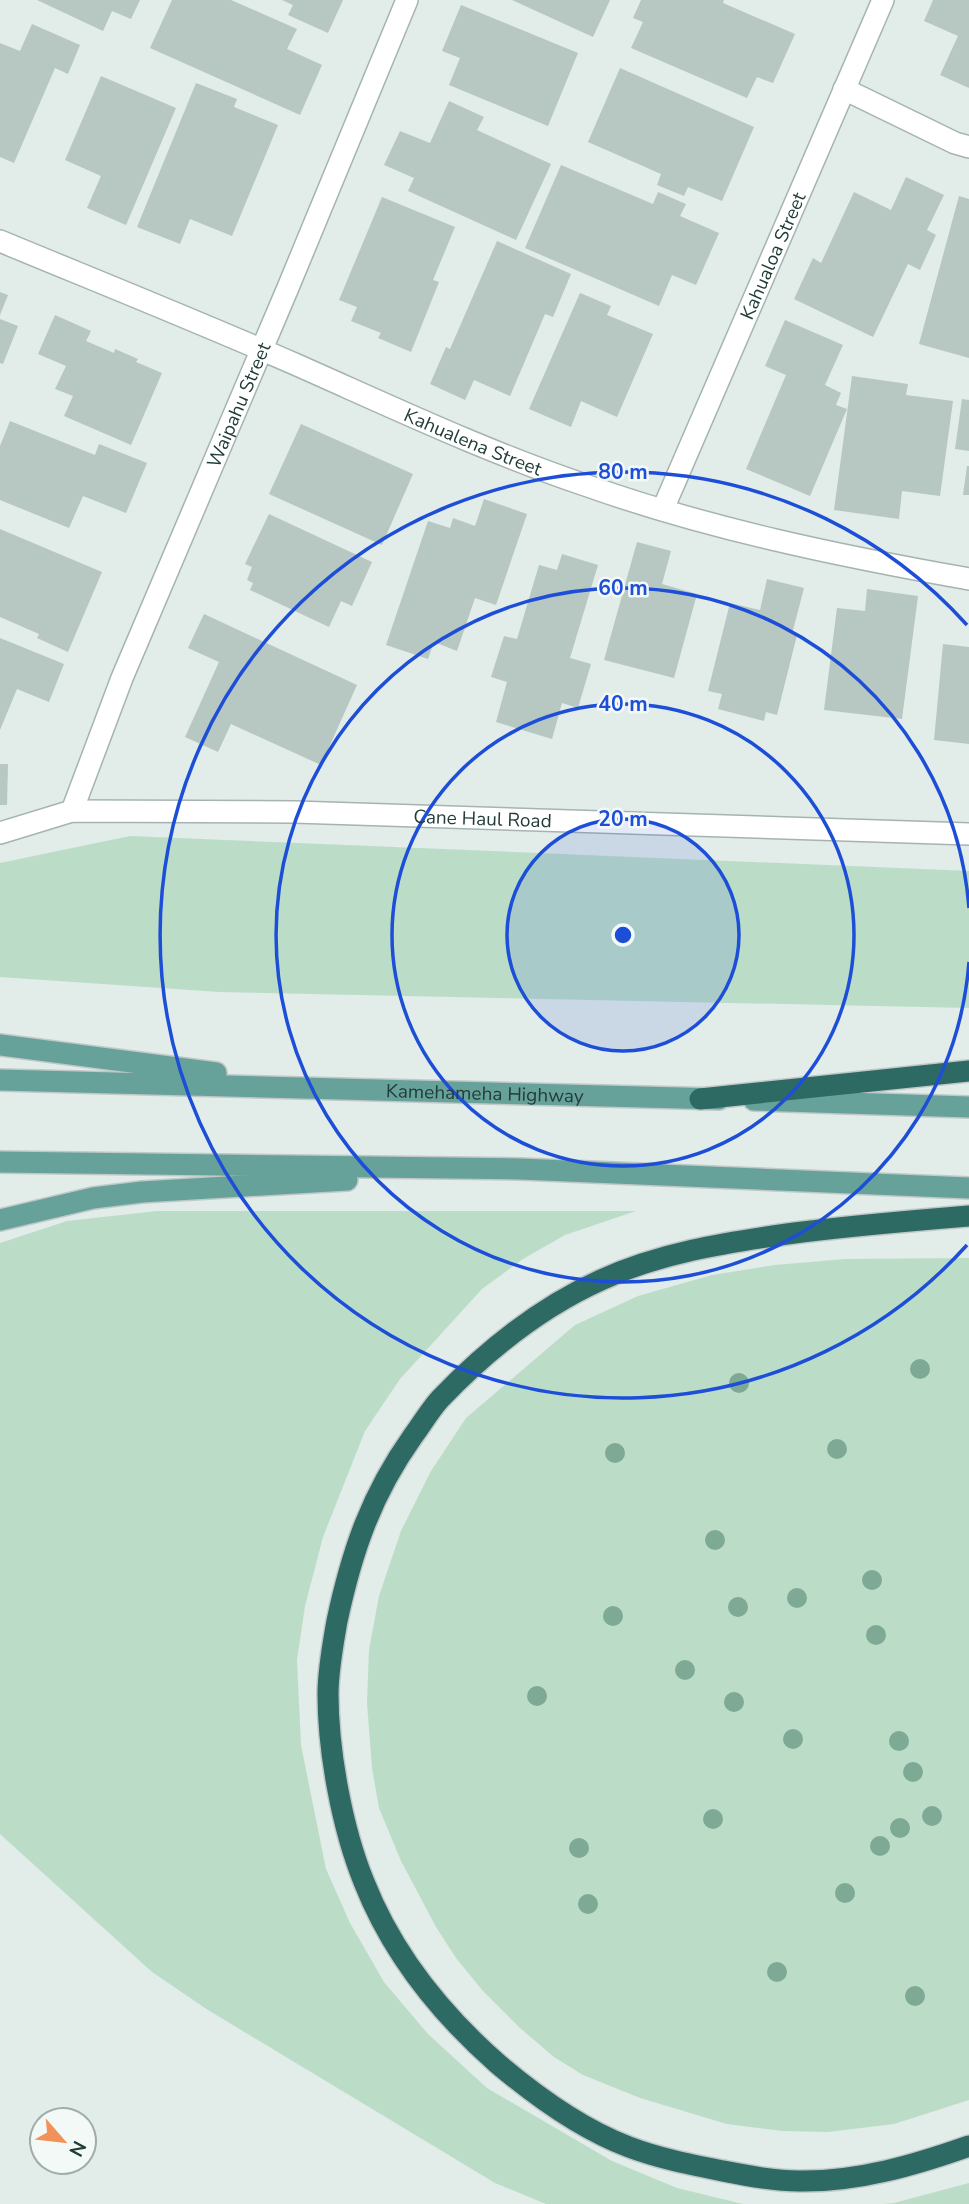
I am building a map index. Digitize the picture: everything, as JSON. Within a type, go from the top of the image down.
[{"type":"highway","points":[[700,1099],[969,1071]]},
{"type":"highway","points":[[969,1216],[828,1229],[723,1243],[661,1257],[600,1280],[545,1310],[491,1352],[438,1402],[397,1460],[367,1515],[345,1582],[327,1692],[334,1763],[345,1824],[363,1881],[384,1925],[414,1973],[442,2009],[480,2048],[523,2085],[576,2120],[627,2146],[683,2163],[741,2174],[800,2181],[874,2174],[969,2146]]},
{"type":"main road","points":[[0,1045],[337,1088]]},
{"type":"main road","name":"Kamehameha Highway","points":[[0,1080],[969,1107]]},
{"type":"main road","points":[[0,1161],[520,1169],[969,1188]]},
{"type":"main road","points":[[0,1220],[93,1198],[142,1192],[520,1169]]},
{"type":"street","name":"Waipahu Street","points":[[72,811],[122,678],[407,0]]},
{"type":"street","name":"Kahualoa Street","points":[[663,509],[883,0]]},
{"type":"street","points":[[844,89],[955,144],[969,147]]},
{"type":"street","name":"Kahualena Street","points":[[0,242],[585,486],[739,531],[895,566],[969,579]]},
{"type":"street","name":"Cane Haul Road","points":[[0,834],[72,811],[295,812],[969,834]]},
{"type":"green space","points":[[130,836],[969,871],[969,1008],[219,992],[0,977],[0,863]]},
{"type":"green space","points":[[157,1211],[636,1211],[565,1235],[523,1259],[482,1289],[400,1379],[365,1431],[323,1537],[305,1606],[297,1660],[301,1745],[326,1869],[350,1923],[384,1982],[428,2034],[487,2088],[612,2161],[677,2188],[743,2204],[546,2204],[495,2183],[208,2010],[152,1972],[0,1834],[0,1243],[67,1221]]},
{"type":"green space","points":[[969,1258],[969,2100],[894,2124],[828,2132],[782,2131],[727,2124],[640,2098],[583,2075],[554,2057],[520,2028],[483,1991],[456,1958],[436,1927],[401,1861],[379,1808],[372,1768],[367,1703],[369,1650],[379,1596],[401,1531],[431,1471],[466,1418],[575,1325],[638,1296],[712,1275],[775,1265],[845,1259]]},
{"type":"green space","points":[[969,2183],[969,2204],[884,2204],[894,2203]]},
{"type":"building","points":[[37,0],[140,0],[131,19],[112,11],[103,31]]},
{"type":"building","points":[[172,0],[231,0],[297,29],[287,49],[322,65],[300,115],[150,48]]},
{"type":"building","points":[[282,0],[343,0],[328,33],[288,15],[293,5]]},
{"type":"building","points":[[512,0],[610,0],[593,37]]},
{"type":"building","points":[[641,0],[724,0],[723,3],[795,34],[773,83],[757,77],[747,98],[631,48],[643,22],[633,18]]},
{"type":"building","points":[[933,0],[969,0],[969,88],[940,75],[958,36],[924,21]]},
{"type":"building","points":[[461,5],[578,53],[548,126],[449,85],[460,58],[442,51]]},
{"type":"building","points":[[32,24],[80,45],[68,74],[55,68],[14,163],[0,157],[0,43],[20,51]]},
{"type":"building","points":[[620,68],[754,127],[722,201],[688,187],[684,196],[657,185],[661,174],[588,142]]},
{"type":"building","points":[[101,76],[176,108],[126,225],[87,208],[101,176],[65,160]]},
{"type":"building","points":[[196,83],[237,99],[234,107],[278,125],[232,236],[190,219],[180,244],[137,227]]},
{"type":"building","points":[[449,101],[484,117],[477,130],[551,164],[516,240],[408,191],[414,178],[384,165],[400,131],[430,143]]},
{"type":"building","points":[[561,165],[653,204],[658,192],[686,204],[680,216],[719,233],[696,285],[672,275],[659,306],[525,248]]},
{"type":"building","points":[[906,177],[944,195],[927,230],[936,235],[920,270],[908,264],[873,337],[794,299],[813,258],[821,263],[854,192],[891,210]]},
{"type":"building","points":[[959,196],[969,199],[969,358],[919,344]]},
{"type":"building","points":[[382,197],[455,227],[433,280],[439,282],[411,352],[378,338],[381,333],[351,321],[357,307],[339,300]]},
{"type":"building","points":[[497,241],[571,274],[553,317],[545,314],[510,396],[474,380],[465,400],[430,384],[446,347],[450,349]]},
{"type":"building","points":[[0,292],[8,295],[0,315]]},
{"type":"building","points":[[580,293],[611,306],[607,315],[653,334],[617,417],[581,401],[571,427],[529,409]]},
{"type":"building","points":[[55,315],[91,331],[86,341],[114,353],[115,349],[162,373],[131,445],[64,416],[73,396],[55,389],[66,366],[38,354]]},
{"type":"building","points":[[0,319],[18,326],[3,364],[0,363]]},
{"type":"building","points":[[785,320],[843,345],[825,385],[841,393],[836,405],[847,409],[810,496],[746,469],[786,375],[765,366]]},
{"type":"building","points":[[852,376],[908,384],[906,395],[953,401],[940,496],[902,491],[899,519],[834,510]]},
{"type":"building","points":[[962,399],[969,400],[969,451],[955,449]]},
{"type":"building","points":[[10,421],[95,455],[99,444],[147,463],[126,513],[83,496],[69,528],[0,500],[0,446]]},
{"type":"building","points":[[301,424],[413,474],[382,545],[269,494]]},
{"type":"building","points":[[967,466],[969,495],[963,495]]},
{"type":"building","points":[[484,499],[527,514],[496,605],[475,598],[457,651],[434,642],[428,659],[386,645],[428,521],[450,528],[453,518],[475,526]]},
{"type":"building","points":[[269,514],[372,562],[352,606],[341,601],[329,627],[250,590],[253,583],[247,580],[252,567],[245,564]]},
{"type":"building","points":[[0,529],[102,572],[68,652],[37,638],[39,634],[0,617]]},
{"type":"building","points":[[637,542],[671,551],[662,584],[697,594],[674,678],[604,660]]},
{"type":"building","points":[[562,554],[598,565],[570,658],[591,664],[578,708],[562,703],[552,739],[496,722],[507,682],[491,677],[504,636],[517,639],[539,565],[557,570]]},
{"type":"building","points":[[767,579],[804,588],[792,634],[797,635],[777,715],[766,712],[764,721],[718,709],[722,694],[708,691],[730,603],[760,610]]},
{"type":"building","points":[[867,589],[918,596],[902,719],[824,710],[837,608],[865,611]]},
{"type":"building","points":[[204,614],[357,685],[321,765],[231,724],[218,752],[185,737],[219,662],[188,648]]},
{"type":"building","points":[[0,638],[64,664],[49,702],[17,689],[0,730]]},
{"type":"building","points":[[943,644],[969,647],[969,744],[934,740]]},
{"type":"building","points":[[0,764],[8,764],[7,805],[0,805]]}]
